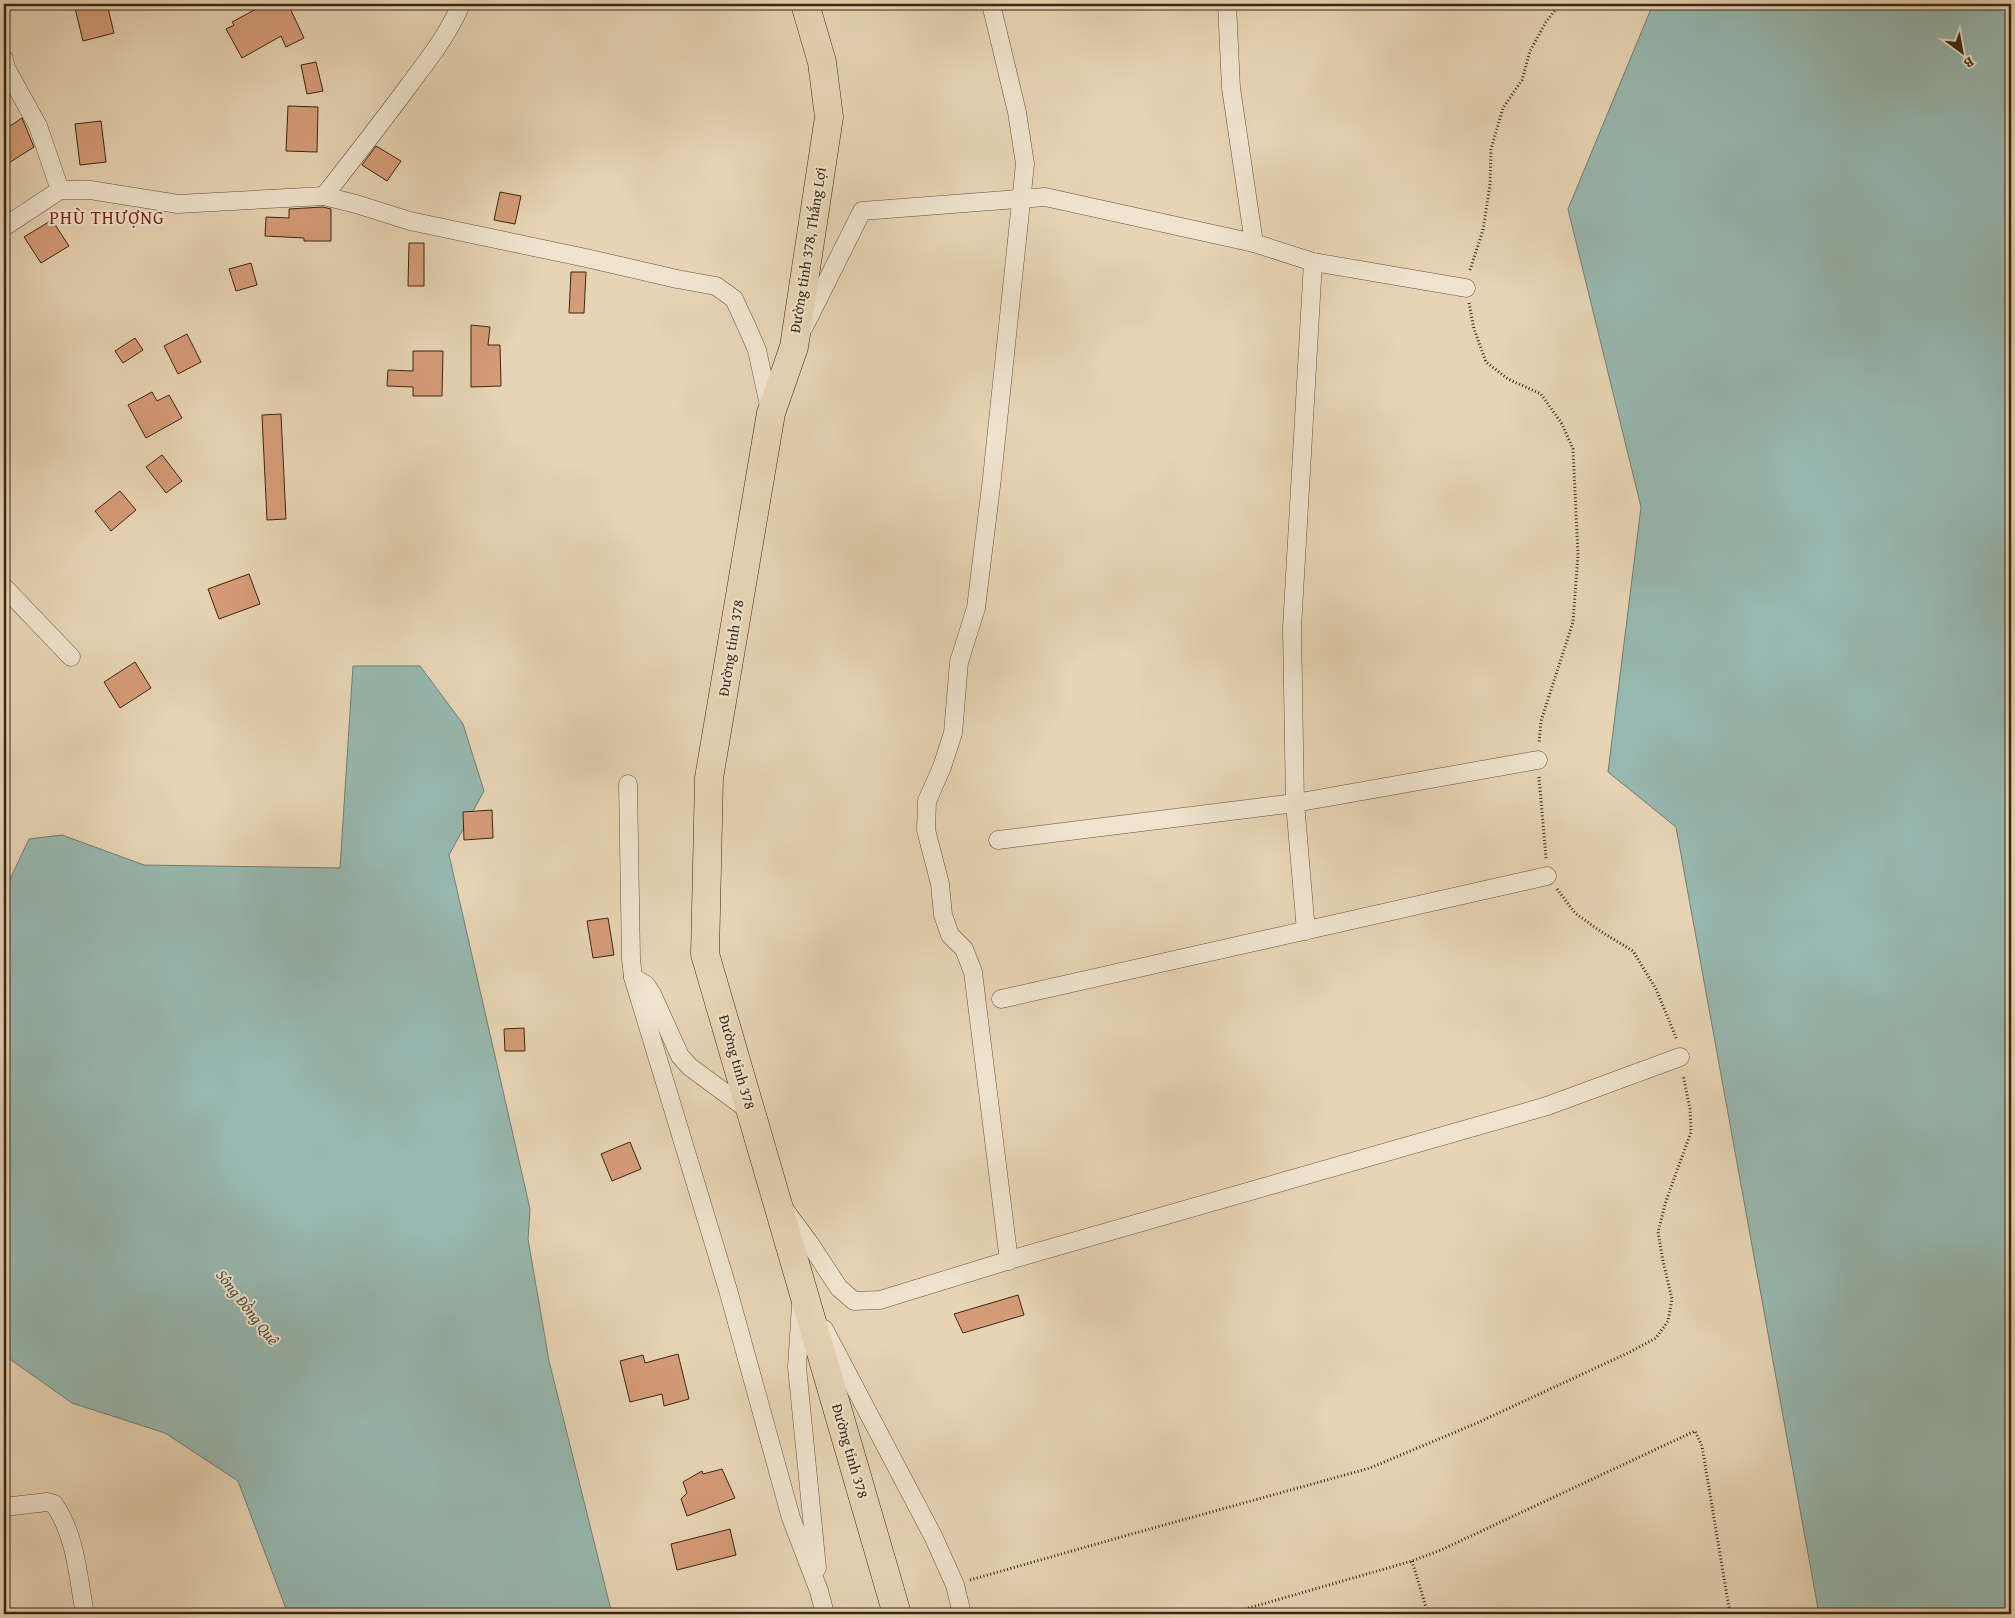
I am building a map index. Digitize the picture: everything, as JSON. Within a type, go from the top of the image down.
[{"type":"main road","name":"Đường tỉnh 378, Thắng Lợi","points":[[756,495],[770,413],[794,347],[829,117],[822,62],[805,4]]},
{"type":"main road","name":"Đường tỉnh 378","points":[[756,495],[709,778],[705,954],[897,1614]]},
{"type":"street","points":[[324,196],[380,126],[427,61],[455,18],[461,4]]},
{"type":"street","points":[[991,4],[1017,112],[1025,164],[992,478],[976,608],[959,662],[953,733],[942,767],[927,801],[926,830],[940,884],[943,915],[950,935],[964,949],[973,972],[1009,1261]]},
{"type":"street","points":[[1226,4],[1231,88],[1254,243]]},
{"type":"street","points":[[4,59],[6,68],[38,126],[60,190]]},
{"type":"street","points":[[4,227],[60,190],[90,190],[178,204],[324,196],[410,221],[716,286],[734,299],[754,342],[770,413]]},
{"type":"street","points":[[794,347],[862,211],[1045,197],[1254,243],[1313,262],[1466,288]]},
{"type":"street","points":[[1306,931],[1295,802],[1292,628],[1313,262]]},
{"type":"street","points":[[4,587],[71,657]]},
{"type":"street","points":[[998,840],[1295,802],[1538,760]]},
{"type":"street","points":[[628,784],[631,959],[633,978],[728,1290],[791,1518],[819,1591],[825,1614]]},
{"type":"street","points":[[1001,999],[1547,876]]},
{"type":"street","points":[[633,978],[646,985],[652,994],[680,1056],[690,1067],[751,1112]]},
{"type":"street","points":[[776,1197],[810,1244],[838,1288],[854,1301],[880,1300],[1547,1106],[1680,1057]]},
{"type":"street","points":[[802,1288],[797,1367],[819,1591]]},
{"type":"street","points":[[802,1288],[932,1536],[955,1585],[962,1614]]},
{"type":"street","points":[[4,1507],[47,1502],[54,1504],[60,1513],[72,1545],[85,1614]]},
{"type":"path","points":[[955,1585],[1130,1534],[1370,1468],[1495,1414],[1630,1352],[1656,1338],[1668,1322],[1672,1299],[1658,1232],[1666,1201],[1691,1132],[1690,1110],[1676,1038],[1656,989],[1633,951],[1575,913],[1547,876],[1538,760],[1541,721],[1573,622],[1578,555],[1573,449],[1562,424],[1541,394],[1508,379],[1486,362],[1474,329],[1466,288],[1471,264],[1483,230],[1490,185],[1491,149],[1503,108],[1522,80],[1530,50],[1546,22],[1560,4]]},
{"type":"path","points":[[1228,1614],[1412,1561],[1441,1550],[1695,1431],[1702,1446],[1730,1614]]},
{"type":"path","points":[[1412,1561],[1428,1614]]},
{"type":"water","points":[[1653,4],[2011,4],[2011,1614],[1819,1614],[1676,827],[1608,772],[1641,507],[1568,209]]},
{"type":"water","name":"Sông Đồng Quê","points":[[353,666],[420,666],[463,724],[484,791],[449,855],[530,1209],[528,1239],[549,1361],[612,1614],[288,1614],[238,1481],[165,1433],[72,1403],[4,1355],[4,892],[29,839],[62,835],[144,865],[340,868]]},
{"type":"building","points":[[74,4],[107,4],[114,33],[83,41]]},
{"type":"building","points":[[271,4],[288,4],[304,38],[286,47],[281,36],[242,58],[226,29],[234,25],[232,22],[260,7]]},
{"type":"building","points":[[316,62],[323,91],[307,94],[301,65]]},
{"type":"building","points":[[288,106],[318,107],[317,152],[286,151]]},
{"type":"building","points":[[22,118],[34,147],[4,166],[4,130]]},
{"type":"building","points":[[101,121],[106,162],[80,165],[75,124]]},
{"type":"building","points":[[376,146],[401,161],[387,181],[362,165]]},
{"type":"building","points":[[500,192],[521,196],[515,224],[494,220]]},
{"type":"building","points":[[323,207],[331,209],[331,241],[304,241],[304,238],[265,236],[266,217],[289,218],[289,209]]},
{"type":"building","points":[[52,220],[69,246],[41,263],[24,237]]},
{"type":"building","points":[[409,243],[424,243],[424,286],[408,286]]},
{"type":"building","points":[[251,263],[257,285],[236,291],[229,269]]},
{"type":"building","points":[[571,272],[586,272],[584,313],[569,313]]},
{"type":"building","points":[[471,325],[490,327],[488,345],[500,345],[501,386],[471,387]]},
{"type":"building","points":[[187,334],[201,362],[178,374],[164,346]]},
{"type":"building","points":[[135,338],[143,350],[123,363],[115,351]]},
{"type":"building","points":[[413,351],[443,351],[442,396],[413,396],[413,387],[387,386],[388,370],[413,371]]},
{"type":"building","points":[[152,392],[157,401],[169,395],[182,418],[146,438],[128,405]]},
{"type":"building","points":[[281,414],[286,519],[267,520],[262,415]]},
{"type":"building","points":[[162,455],[182,481],[166,493],[146,467]]},
{"type":"building","points":[[120,491],[136,510],[111,531],[95,511]]},
{"type":"building","points":[[249,574],[260,604],[219,619],[208,589]]},
{"type":"building","points":[[135,662],[151,688],[120,708],[104,682]]},
{"type":"building","points":[[492,810],[493,838],[464,840],[463,812]]},
{"type":"building","points":[[608,918],[614,955],[593,958],[587,921]]},
{"type":"building","points":[[524,1028],[525,1051],[505,1051],[504,1029]]},
{"type":"building","points":[[630,1142],[641,1169],[612,1181],[601,1154]]},
{"type":"building","points":[[1018,1295],[1024,1315],[963,1333],[954,1314]]},
{"type":"building","points":[[678,1354],[689,1399],[664,1406],[662,1394],[630,1402],[620,1361],[643,1355],[645,1363]]},
{"type":"building","points":[[722,1469],[735,1498],[687,1516],[681,1499],[687,1493],[683,1482],[702,1471],[703,1474]]},
{"type":"building","points":[[730,1529],[736,1555],[677,1570],[671,1544]]},
{"type":"district","name":"PHÙ THƯỢNG","points":[[107,218]]}]
